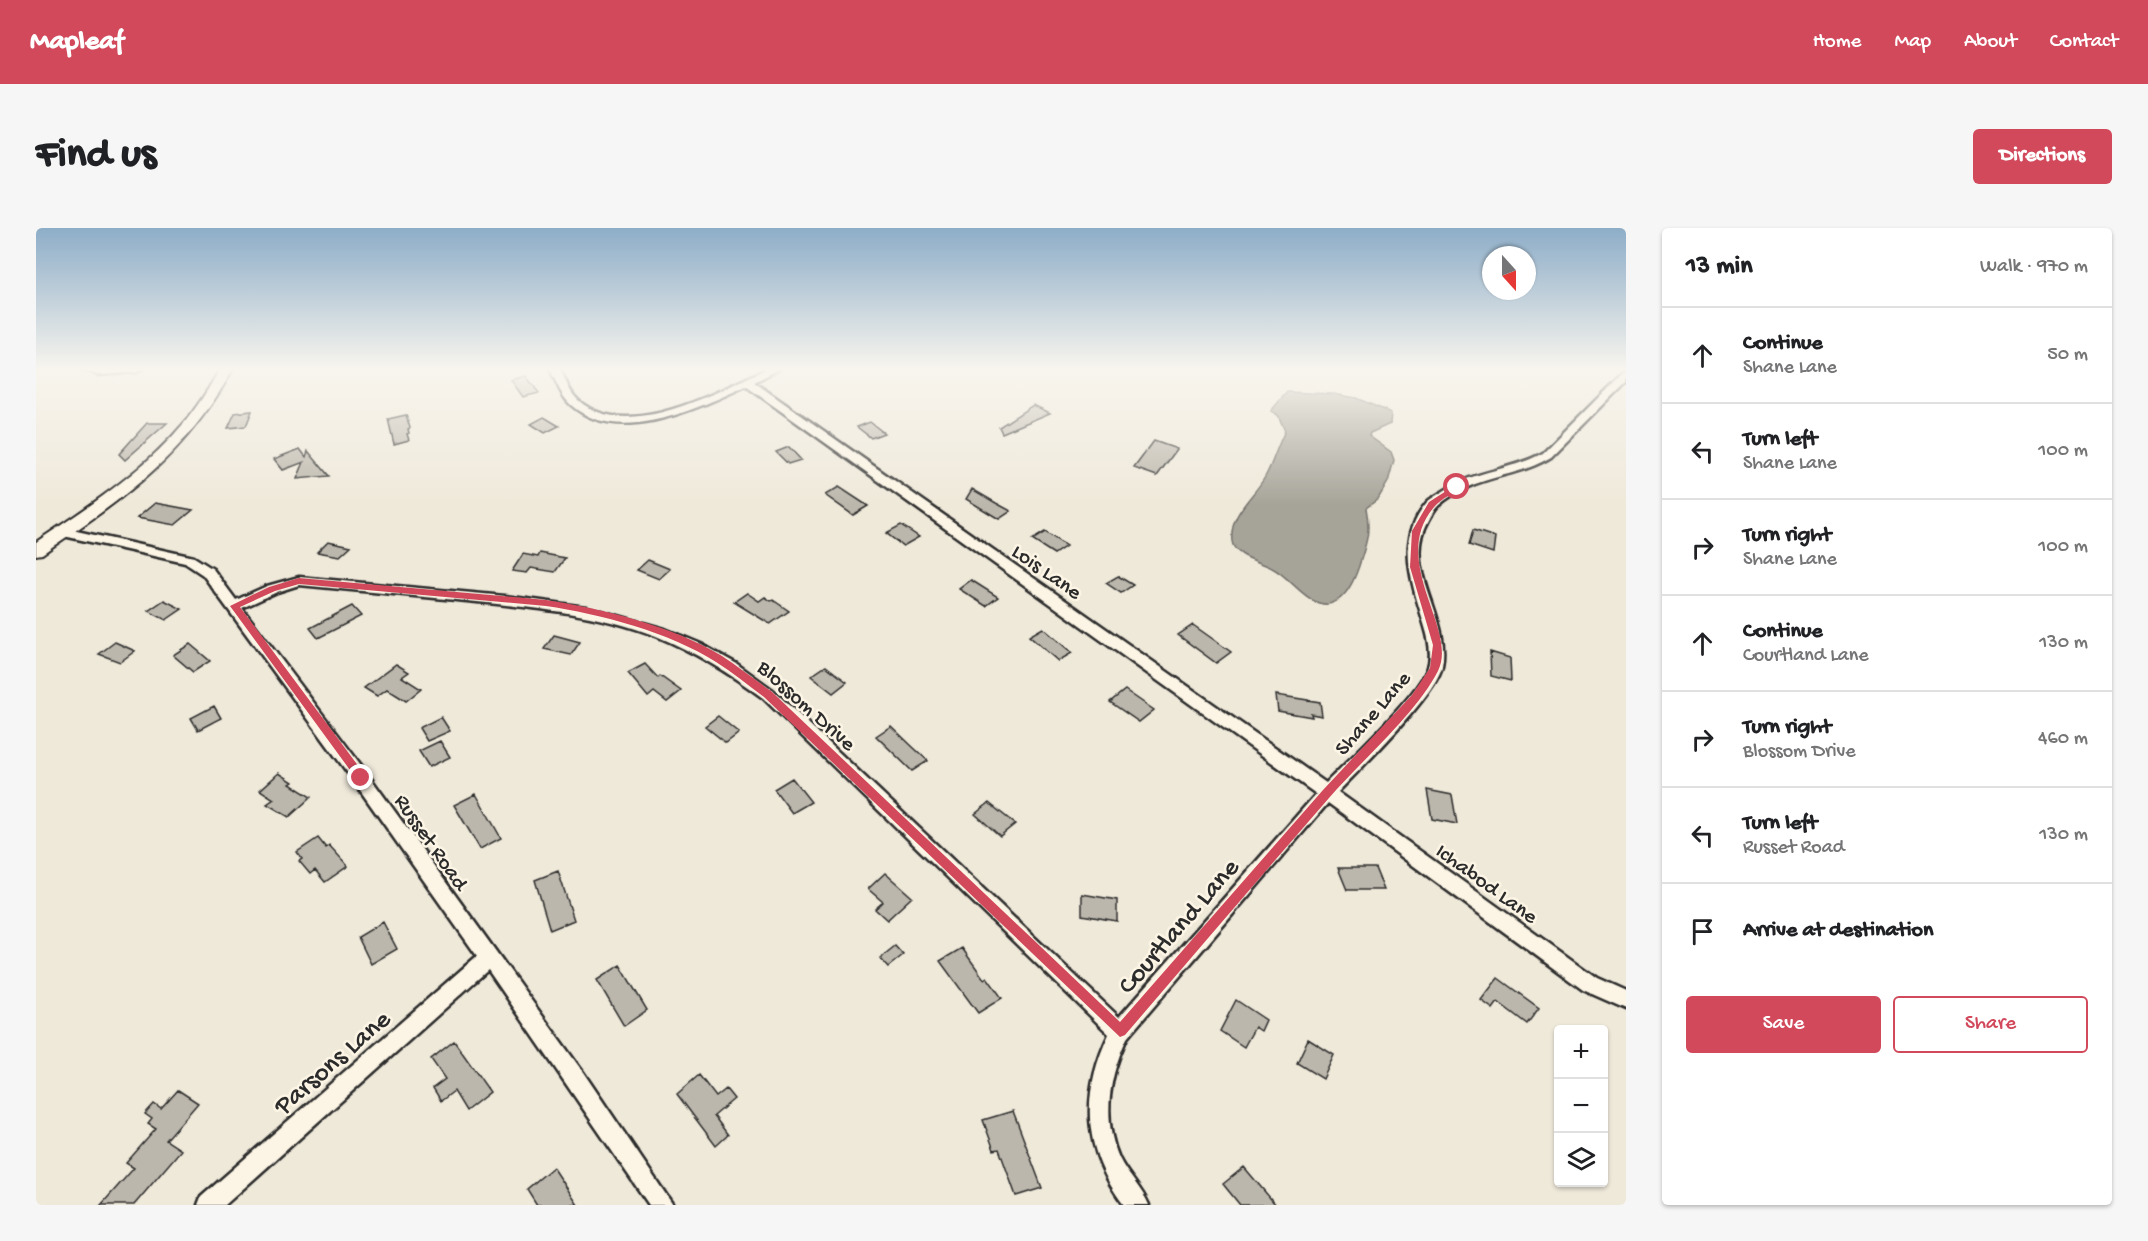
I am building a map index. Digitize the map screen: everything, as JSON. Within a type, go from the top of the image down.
[{"type":"street","points":[[36,550],[131,484],[166,454],[198,415]]},
{"type":"street","points":[[595,415],[622,422],[660,418],[668,415]]},
{"type":"street","name":"Lois Lane","points":[[793,415],[1327,793]]},
{"type":"street","name":"Shane Lane","points":[[1327,793],[1416,698],[1435,668],[1437,645],[1414,567],[1416,531],[1432,504],[1457,487],[1481,476],[1535,462],[1547,455],[1586,415]]},
{"type":"street","name":"Russet Road","points":[[63,532],[189,560],[208,572],[361,778],[576,1079],[609,1131],[662,1205]]},
{"type":"street","name":"Blossom Drive","points":[[235,606],[289,583],[299,581],[322,583],[578,608],[655,629],[698,648],[735,669],[768,694],[1120,1031]]},
{"type":"street","name":"Ichabod Lane","points":[[1327,793],[1590,984],[1626,1000]]},
{"type":"street","name":"Courtland Lane","points":[[1138,1205],[1123,1186],[1110,1162],[1100,1130],[1100,1088],[1109,1051],[1120,1031],[1327,793]]},
{"type":"street","name":"Parsons Lane","points":[[209,1205],[488,958]]},
{"type":"shaded area","points":[[1278,415],[1391,415],[1390,424],[1370,433],[1369,436],[1391,452],[1394,460],[1388,482],[1378,499],[1366,508],[1367,538],[1353,581],[1339,600],[1332,603],[1324,604],[1310,599],[1278,571],[1242,555],[1232,541],[1232,531],[1238,514],[1265,477],[1285,431]]},
{"type":"building","points":[[234,415],[251,415],[246,426],[228,428]]},
{"type":"building","points":[[406,415],[410,428],[407,434],[409,440],[394,444],[388,419]]},
{"type":"building","points":[[1018,415],[1046,415],[1002,433],[999,427]]},
{"type":"building","points":[[544,417],[559,426],[545,433],[531,424]]},
{"type":"building","points":[[870,422],[884,433],[871,438],[857,427]]},
{"type":"building","points":[[147,423],[167,423],[125,460],[119,454]]},
{"type":"building","points":[[1154,441],[1177,449],[1157,476],[1134,468]]},
{"type":"building","points":[[789,447],[801,460],[788,464],[776,452]]},
{"type":"building","points":[[300,449],[306,457],[308,451],[329,476],[297,479],[304,462],[283,470],[274,459]]},
{"type":"building","points":[[839,487],[868,506],[853,515],[825,495]]},
{"type":"building","points":[[972,489],[1011,511],[999,519],[966,499]]},
{"type":"building","points":[[155,503],[193,510],[175,525],[137,518]]},
{"type":"building","points":[[901,525],[919,537],[903,546],[886,533]]},
{"type":"building","points":[[1473,530],[1495,537],[1493,553],[1469,545]]},
{"type":"building","points":[[1045,532],[1066,546],[1054,554],[1032,540]]},
{"type":"building","points":[[328,541],[351,546],[340,556],[317,552]]},
{"type":"building","points":[[540,553],[565,558],[555,572],[531,568],[527,573],[512,571],[523,554],[538,557]]},
{"type":"building","points":[[648,560],[670,569],[659,579],[637,570]]},
{"type":"building","points":[[1118,576],[1133,585],[1121,593],[1106,583]]},
{"type":"building","points":[[971,580],[998,597],[986,606],[959,589]]},
{"type":"building","points":[[747,593],[759,601],[765,597],[773,600],[789,611],[770,624],[734,602]]},
{"type":"building","points":[[164,600],[182,609],[166,620],[148,611]]},
{"type":"building","points":[[352,606],[361,616],[318,638],[310,628]]},
{"type":"building","points":[[1193,625],[1231,652],[1216,663],[1178,635]]},
{"type":"building","points":[[1043,628],[1072,653],[1058,661],[1029,636]]},
{"type":"building","points":[[554,635],[580,642],[571,655],[544,649]]},
{"type":"building","points":[[115,642],[135,651],[120,662],[99,654]]},
{"type":"building","points":[[190,644],[210,661],[193,672],[173,655]]},
{"type":"building","points":[[1490,652],[1510,658],[1511,681],[1491,676]]},
{"type":"building","points":[[396,664],[409,672],[402,677],[421,689],[406,701],[387,689],[377,696],[364,688]]},
{"type":"building","points":[[645,664],[658,678],[660,676],[681,691],[667,702],[654,692],[648,697],[628,673]]},
{"type":"building","points":[[826,666],[847,682],[833,693],[811,676]]},
{"type":"building","points":[[1125,690],[1154,710],[1139,722],[1110,702]]},
{"type":"building","points":[[1276,695],[1320,702],[1322,716],[1311,714],[1312,717],[1278,711]]},
{"type":"building","points":[[214,706],[221,718],[198,730],[191,718]]},
{"type":"building","points":[[718,716],[739,733],[726,743],[705,726]]},
{"type":"building","points":[[441,717],[450,731],[427,741],[419,728]]},
{"type":"building","points":[[891,726],[928,761],[912,771],[876,736]]},
{"type":"building","points":[[440,741],[450,757],[429,767],[419,751]]},
{"type":"building","points":[[279,773],[293,782],[290,784],[311,797],[289,817],[267,804],[274,799],[260,790]]},
{"type":"building","points":[[792,778],[811,802],[792,813],[774,789]]},
{"type":"building","points":[[1427,790],[1452,795],[1457,824],[1432,819]]},
{"type":"building","points":[[476,794],[501,838],[480,849],[454,805]]},
{"type":"building","points":[[989,803],[1015,824],[1000,836],[975,814]]},
{"type":"building","points":[[318,838],[326,848],[329,845],[348,866],[325,882],[315,870],[310,874],[299,861],[302,859],[297,852]]},
{"type":"building","points":[[1338,868],[1375,868],[1384,890],[1347,890]]},
{"type":"building","points":[[558,871],[574,920],[550,930],[535,880]]},
{"type":"building","points":[[885,873],[912,897],[887,920],[875,909],[883,902],[868,889]]},
{"type":"building","points":[[1082,894],[1117,900],[1117,921],[1082,915]]},
{"type":"building","points":[[383,922],[397,949],[371,964],[358,937]]},
{"type":"building","points":[[895,946],[903,955],[888,967],[880,958]]},
{"type":"building","points":[[962,948],[984,979],[987,977],[1002,998],[978,1013],[940,961]]},
{"type":"building","points":[[620,965],[647,1010],[624,1026],[597,980]]},
{"type":"building","points":[[1498,978],[1539,1008],[1527,1024],[1498,1002],[1493,1009],[1481,1000]]},
{"type":"building","points":[[1236,1000],[1266,1020],[1261,1031],[1255,1027],[1244,1047],[1220,1031]]},
{"type":"building","points":[[1308,1039],[1334,1055],[1323,1079],[1297,1063]]},
{"type":"building","points":[[454,1041],[490,1092],[466,1111],[454,1091],[441,1101],[433,1088],[445,1079],[431,1059]]},
{"type":"building","points":[[699,1075],[716,1097],[726,1089],[734,1099],[714,1116],[728,1135],[716,1146],[677,1094]]},
{"type":"building","points":[[178,1090],[198,1103],[166,1140],[181,1150],[134,1205],[101,1205],[134,1168],[126,1163],[156,1129],[148,1124],[152,1119],[145,1114],[154,1104],[161,1109]]},
{"type":"building","points":[[1013,1111],[1042,1188],[1016,1196],[999,1149],[994,1150],[983,1120]]},
{"type":"building","points":[[553,1167],[578,1205],[537,1205],[527,1189]]},
{"type":"building","points":[[1244,1167],[1276,1205],[1240,1205],[1223,1184]]},
{"type":"route","points":[[361,778],[235,606],[272,589],[299,581],[546,603],[578,608],[655,629],[718,658],[768,694],[1120,1031],[1327,793],[1416,698],[1435,668],[1437,645],[1414,567],[1416,531],[1432,504],[1457,487]]}]
